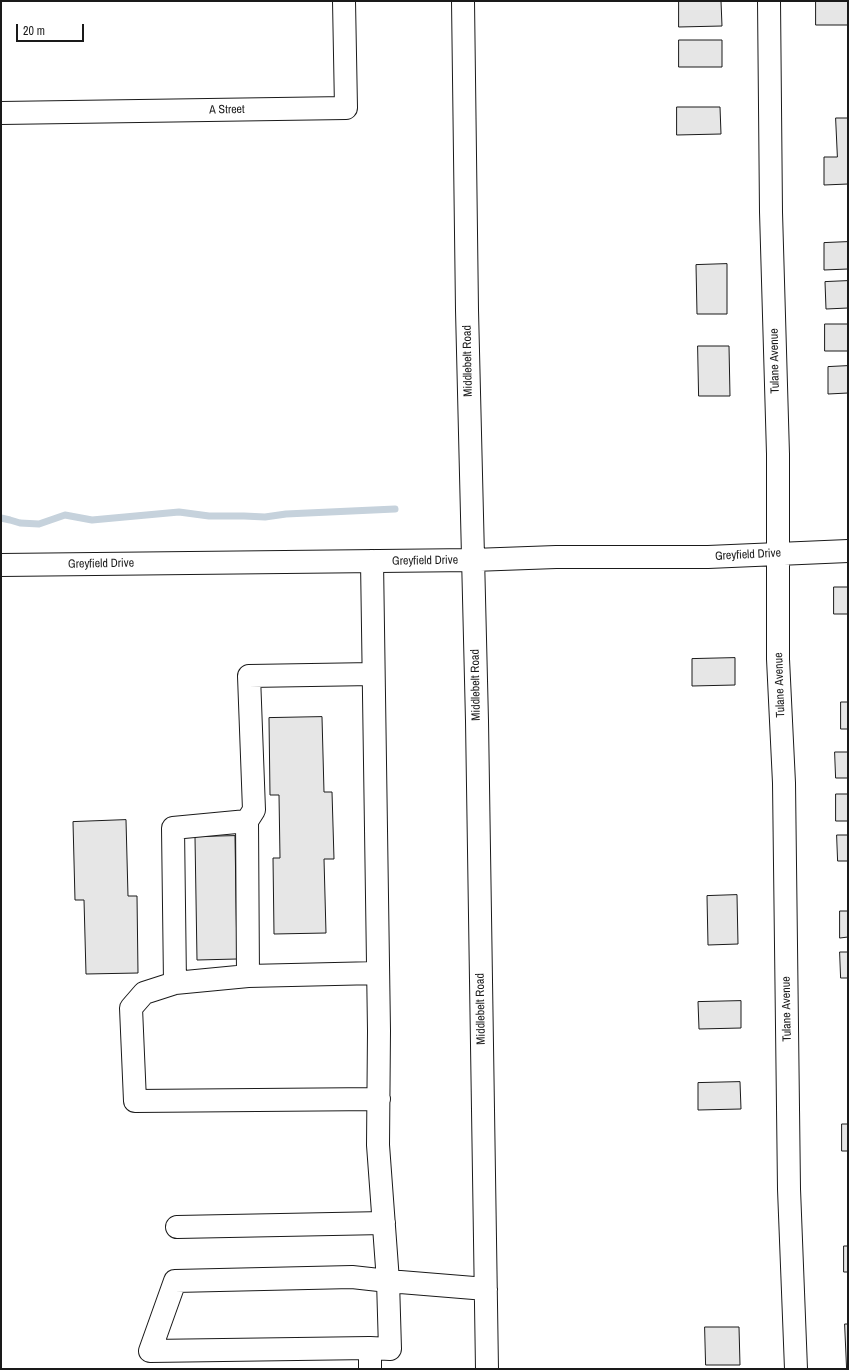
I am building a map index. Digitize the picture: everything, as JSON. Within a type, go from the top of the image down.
[{"type":"street","name":"A Street","points":[[1,113],[346,108],[344,1]]},
{"type":"street","name":"Middlebelt Road","points":[[463,1],[467,310],[477,729],[487,1369]]},
{"type":"street","name":"Tulane Avenue","points":[[769,1],[771,212],[778,454],[778,659],[784,783],[789,1189],[796,1369]]},
{"type":"street","name":"Greyfield Drive","points":[[1,565],[473,560],[556,557],[708,557],[848,551]]},
{"type":"street","points":[[372,561],[378,973],[378,1145],[388,1281],[390,1349],[370,1359],[150,1352],[176,1281],[352,1277],[388,1281],[486,1290]]},
{"type":"street","points":[[248,976],[247,821],[254,810],[249,676],[374,674]]},
{"type":"street","points":[[175,983],[172,828],[247,821]]},
{"type":"street","points":[[378,973],[248,976],[175,983],[144,992],[131,1008],[135,1102],[378,1099]]},
{"type":"street","points":[[177,1227],[384,1223]]},
{"type":"building","points":[[679,1],[721,1],[722,26],[679,27]]},
{"type":"building","points":[[816,1],[848,1],[848,25],[816,25]]},
{"type":"building","points":[[679,40],[722,40],[722,67],[679,67]]},
{"type":"building","points":[[677,107],[720,107],[721,134],[677,135]]},
{"type":"building","points":[[836,118],[848,118],[848,184],[824,185],[824,157],[837,157]]},
{"type":"building","points":[[848,242],[848,269],[824,270],[824,243]]},
{"type":"building","points":[[727,264],[727,314],[697,314],[696,265]]},
{"type":"building","points":[[848,281],[848,308],[826,309],[825,282]]},
{"type":"building","points":[[825,324],[848,324],[848,351],[825,351]]},
{"type":"building","points":[[698,346],[729,346],[730,396],[699,396]]},
{"type":"building","points":[[848,366],[848,393],[828,394],[828,367]]},
{"type":"building","points":[[834,587],[848,587],[848,614],[834,614]]},
{"type":"building","points":[[735,658],[735,685],[692,686],[692,659]]},
{"type":"building","points":[[841,702],[848,702],[848,729],[841,729]]},
{"type":"building","points":[[322,717],[324,792],[332,792],[334,859],[324,859],[326,933],[274,934],[273,858],[280,858],[279,795],[270,795],[269,718]]},
{"type":"building","points":[[835,752],[848,752],[848,778],[836,778]]},
{"type":"building","points":[[836,794],[848,794],[848,821],[836,821]]},
{"type":"building","points":[[126,820],[128,896],[137,896],[138,973],[86,974],[84,900],[75,900],[73,822]]},
{"type":"building","points":[[837,835],[848,835],[848,861],[838,861]]},
{"type":"building","points":[[235,836],[237,959],[197,960],[195,837]]},
{"type":"building","points":[[737,895],[738,944],[708,945],[707,896]]},
{"type":"building","points":[[840,911],[848,911],[848,937],[840,938]]},
{"type":"building","points":[[840,952],[848,952],[848,978],[841,978]]},
{"type":"building","points":[[741,1001],[741,1028],[699,1029],[698,1002]]},
{"type":"building","points":[[740,1082],[741,1109],[698,1110],[698,1083]]},
{"type":"building","points":[[842,1124],[848,1124],[848,1151],[842,1151]]},
{"type":"building","points":[[844,1246],[848,1246],[848,1272],[844,1272]]},
{"type":"building","points":[[845,1324],[848,1324],[848,1369],[847,1369]]},
{"type":"building","points":[[705,1327],[739,1327],[740,1365],[706,1365]]},
{"type":"waterway","points":[[1,518],[20,523],[39,524],[65,515],[92,520],[179,512],[209,516],[265,517],[286,514],[395,509]]}]
